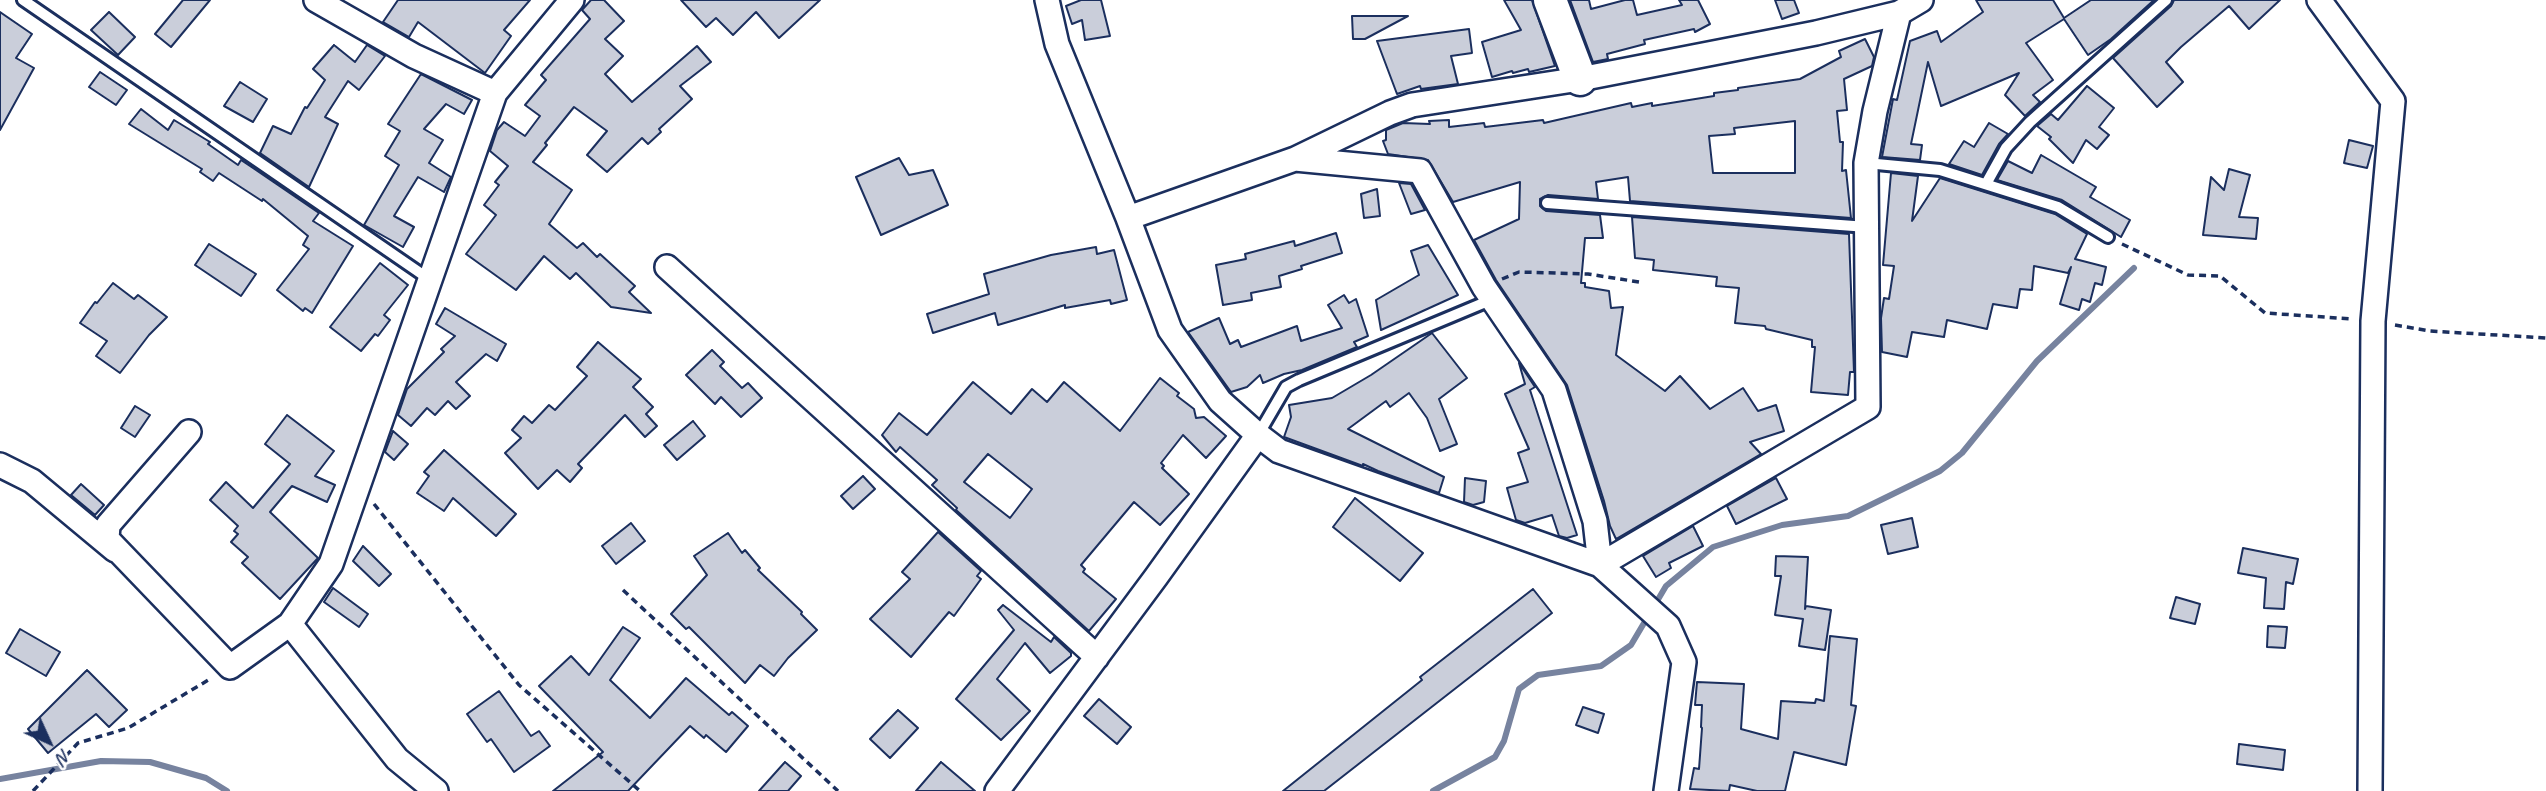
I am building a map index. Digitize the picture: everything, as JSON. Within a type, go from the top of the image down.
[{"type":"street","points":[[316,0],[414,56],[495,93]]},
{"type":"street","points":[[189,432],[108,525],[107,539],[230,667],[290,624],[331,564],[495,93],[572,0]]},
{"type":"street","points":[[1047,0],[1057,44],[1170,330],[1220,401],[1279,451],[1600,565],[1668,626],[1684,663],[1666,791]]},
{"type":"street","points":[[1550,0],[1580,79]]},
{"type":"street","points":[[1128,218],[1295,159],[1412,105],[1580,79],[1816,33],[1899,13],[1921,0]]},
{"type":"street","points":[[2319,0],[2393,101],[2373,321],[2370,791]]},
{"type":"street","points":[[1600,565],[1868,407],[1866,163],[1875,111],[1899,13]]},
{"type":"street","points":[[1295,159],[1420,171],[1489,293],[1554,390],[1595,521],[1600,565]]},
{"type":"street","points":[[667,267],[1097,657]]},
{"type":"street","points":[[997,791],[1258,435]]},
{"type":"street","points":[[0,465],[32,481],[127,561]]},
{"type":"street","points":[[290,624],[397,759],[436,791]]},
{"type":"lane","points":[[23,0],[429,279]]},
{"type":"lane","points":[[1986,184],[2006,148],[2030,122],[2166,0]]},
{"type":"lane","points":[[1866,163],[1940,170],[1986,184],[2058,207],[2108,237]]},
{"type":"lane","points":[[1547,203],[1867,227]]},
{"type":"lane","points":[[1258,435],[1286,387],[1489,293]]},
{"type":"path","points":[[2108,237],[2188,275]]},
{"type":"path","points":[[1489,293],[1519,272],[1588,274],[1639,282]]},
{"type":"path","points":[[358,484],[519,685],[640,791]]},
{"type":"path","points":[[623,590],[838,791]]},
{"type":"path","points":[[33,791],[78,743],[128,728],[230,667]]},
{"type":"building","points":[[183,0],[210,0],[171,47],[155,34]]},
{"type":"building","points":[[398,0],[530,0],[504,30],[511,36],[485,73],[418,22],[409,37],[383,22]]},
{"type":"building","points":[[591,0],[604,0],[624,21],[605,39],[623,56],[605,74],[632,102],[697,46],[711,62],[680,86],[692,99],[659,129],[661,132],[648,144],[642,138],[607,172],[587,155],[607,131],[574,107],[533,162],[572,190],[549,224],[577,248],[583,243],[597,257],[600,254],[635,286],[629,292],[651,313],[611,307],[576,273],[570,279],[544,256],[516,290],[466,254],[496,215],[484,205],[499,185],[495,182],[508,166],[490,151],[497,130],[504,122],[525,136],[540,116],[525,105],[546,80],[541,75],[590,19],[582,10]]},
{"type":"building","points":[[681,0],[820,0],[779,38],[756,12],[733,35],[716,18],[706,27]]},
{"type":"building","points":[[1081,0],[1101,0],[1110,36],[1085,40],[1082,20],[1072,24],[1066,6]]},
{"type":"building","points":[[1504,0],[1532,0],[1555,66],[1529,72],[1528,69],[1513,73],[1512,71],[1492,77],[1482,42],[1521,30]]},
{"type":"building","points":[[1570,0],[1589,0],[1591,9],[1633,0],[1637,15],[1682,5],[1679,0],[1698,0],[1710,24],[1695,32],[1694,29],[1644,40],[1645,44],[1607,54],[1608,59],[1593,62]]},
{"type":"building","points":[[1775,0],[1794,0],[1799,13],[1782,19]]},
{"type":"building","points":[[1976,0],[2053,0],[2064,18],[2091,0],[2154,0],[2111,39],[2088,55],[2064,19],[2026,43],[2053,80],[2033,95],[2040,102],[2025,116],[2005,95],[2019,73],[1941,106],[1928,62],[1911,144],[1922,145],[1920,160],[1882,157],[1893,99],[1897,100],[1910,41],[1937,31],[1941,42],[1983,12]]},
{"type":"building","points":[[2174,0],[2280,0],[2249,29],[2229,6],[2181,47],[2166,62],[2183,82],[2157,107],[2113,58],[2171,6]]},
{"type":"building","points":[[0,12],[32,34],[16,58],[34,68],[0,130]]},
{"type":"building","points":[[109,12],[135,37],[118,55],[91,30]]},
{"type":"building","points":[[1352,16],[1408,16],[1365,39],[1353,39]]},
{"type":"building","points":[[1469,29],[1472,53],[1451,56],[1458,84],[1421,89],[1420,86],[1397,94],[1377,41]]},
{"type":"building","points":[[1865,39],[1874,57],[1872,66],[1844,79],[1847,110],[1837,111],[1840,142],[1843,142],[1842,171],[1846,170],[1851,218],[1630,201],[1628,177],[1596,182],[1598,199],[1548,195],[1540,199],[1540,206],[1546,211],[1600,215],[1603,238],[1585,238],[1581,283],[1585,283],[1585,287],[1609,291],[1611,308],[1623,307],[1616,355],[1665,391],[1680,376],[1710,409],[1743,388],[1758,411],[1776,405],[1784,431],[1750,442],[1761,454],[1616,539],[1567,385],[1496,280],[1474,240],[1519,219],[1520,182],[1453,202],[1428,160],[1388,154],[1383,141],[1386,140],[1386,130],[1403,123],[1430,124],[1429,121],[1449,120],[1449,127],[1484,123],[1485,127],[1543,120],[1544,123],[1631,103],[1632,107],[1652,103],[1652,106],[1714,96],[1714,93],[1738,88],[1800,79],[1841,57],[1839,51]],"holes":[[[1795,121],[1795,173],[1713,173],[1709,136],[1735,134],[1734,128]]]},
{"type":"building","points":[[334,45],[355,62],[367,45],[385,56],[359,90],[348,81],[325,117],[338,124],[309,187],[260,153],[273,126],[291,134],[305,107],[307,108],[325,80],[313,69]]},
{"type":"building","points":[[100,72],[127,90],[116,105],[89,87]]},
{"type":"building","points":[[421,74],[472,100],[464,114],[446,104],[424,129],[443,140],[429,163],[451,177],[444,192],[418,177],[394,216],[414,227],[403,247],[364,225],[399,165],[385,156],[400,131],[388,124]]},
{"type":"building","points":[[240,82],[267,99],[253,122],[224,106]]},
{"type":"building","points":[[2087,86],[2114,108],[2099,127],[2109,135],[2097,149],[2086,140],[2073,163],[2049,139],[2051,137],[2037,126],[2051,114],[2058,120]]},
{"type":"building","points":[[141,109],[168,130],[174,120],[210,142],[208,144],[238,165],[241,160],[319,213],[313,221],[353,246],[312,313],[305,308],[303,311],[277,290],[309,249],[303,245],[308,236],[263,199],[262,201],[219,173],[213,181],[200,172],[202,169],[129,124]]},
{"type":"building","points":[[1989,123],[2008,134],[1999,144],[1982,175],[1949,164],[1964,141],[1974,147]]},
{"type":"building","points":[[2349,140],[2373,146],[2367,168],[2344,163]]},
{"type":"building","points":[[2041,155],[2096,187],[2090,197],[2130,220],[2121,237],[2062,200],[1997,180],[2008,161],[2032,173]]},
{"type":"building","points":[[899,158],[909,175],[933,170],[948,205],[881,235],[856,177]]},
{"type":"building","points":[[2229,169],[2250,175],[2239,217],[2258,218],[2256,239],[2203,235],[2211,177],[2224,190]]},
{"type":"building","points":[[1891,173],[1918,176],[1912,221],[1940,178],[2055,214],[2087,234],[2075,259],[2106,267],[2102,285],[2095,283],[2090,302],[2082,299],[2079,310],[2060,304],[2071,267],[2068,273],[2034,266],[2032,290],[2020,289],[2017,308],[1993,304],[1987,329],[1947,320],[1944,337],[1912,332],[1907,357],[1882,352],[1881,318],[1884,298],[1889,299],[1894,266],[1883,265]]},
{"type":"building","points":[[1399,183],[1411,184],[1425,210],[1411,214]]},
{"type":"building","points":[[1377,189],[1380,216],[1364,218],[1361,194]]},
{"type":"building","points":[[1632,217],[1849,234],[1854,372],[1850,372],[1848,395],[1811,392],[1815,347],[1812,347],[1812,340],[1766,329],[1765,326],[1735,323],[1739,288],[1716,286],[1717,277],[1653,270],[1654,260],[1635,258]]},
{"type":"building","points":[[1336,233],[1342,253],[1279,276],[1281,287],[1251,293],[1252,300],[1223,305],[1216,265],[1246,259],[1245,254],[1294,241],[1295,246]]},
{"type":"building","points":[[209,244],[256,274],[241,296],[195,265]]},
{"type":"building","points":[[1428,245],[1458,295],[1381,330],[1376,300],[1419,275],[1411,251]]},
{"type":"building","points":[[1096,247],[1097,254],[1114,250],[1127,300],[1111,304],[1110,300],[1065,308],[1065,305],[998,325],[995,313],[933,333],[927,314],[989,294],[984,274],[1051,255]]},
{"type":"building","points":[[380,263],[408,285],[384,315],[390,320],[378,336],[375,334],[361,351],[330,327]]},
{"type":"building","points":[[113,283],[134,299],[138,295],[167,317],[149,335],[120,373],[96,356],[107,341],[80,323]]},
{"type":"building","points":[[1344,295],[1349,303],[1356,299],[1368,336],[1354,342],[1357,347],[1263,383],[1260,375],[1247,387],[1231,392],[1188,332],[1219,318],[1230,344],[1238,340],[1241,347],[1297,326],[1301,341],[1342,328],[1328,305]]},
{"type":"building","points":[[445,308],[506,344],[497,361],[486,354],[456,382],[470,396],[456,409],[448,401],[435,415],[427,408],[411,426],[398,415],[407,389],[444,352],[441,349],[455,336],[436,324]]},
{"type":"building","points":[[1432,333],[1467,378],[1439,399],[1457,444],[1440,451],[1427,418],[1409,393],[1390,407],[1386,401],[1348,429],[1444,477],[1439,493],[1284,437],[1291,417],[1289,405],[1332,398]]},
{"type":"building","points":[[598,342],[641,379],[633,387],[653,407],[646,414],[657,426],[645,437],[625,415],[578,464],[582,468],[570,482],[557,470],[538,489],[505,453],[521,438],[512,430],[524,416],[532,423],[549,405],[555,410],[587,376],[577,367]]},
{"type":"building","points":[[712,350],[724,362],[720,366],[742,388],[748,383],[762,398],[741,417],[721,397],[715,404],[686,375]]},
{"type":"building","points":[[1519,363],[1535,387],[1530,390],[1577,535],[1567,538],[1559,536],[1552,515],[1525,523],[1516,520],[1507,488],[1528,482],[1518,453],[1529,449],[1505,394],[1525,384]]},
{"type":"building","points":[[1160,378],[1194,409],[1196,418],[1204,417],[1226,436],[1206,458],[1183,435],[1161,463],[1164,466],[1162,468],[1189,494],[1160,525],[1134,502],[1081,565],[1085,569],[1083,572],[1116,599],[1089,631],[956,510],[957,508],[932,485],[937,480],[900,447],[896,452],[882,435],[899,413],[927,435],[973,382],[1011,414],[1032,389],[1047,402],[1064,382],[1120,431]],"holes":[[[988,454],[1032,489],[1010,518],[964,482]]]},
{"type":"building","points":[[135,406],[150,415],[135,437],[121,428]]},
{"type":"building","points":[[287,415],[334,451],[315,476],[335,485],[327,502],[292,486],[270,512],[318,558],[280,599],[242,563],[248,557],[231,542],[238,534],[234,531],[238,526],[210,500],[226,482],[253,508],[290,464],[265,444]]},
{"type":"building","points":[[693,421],[705,436],[677,460],[664,445]]},
{"type":"building","points":[[393,431],[408,444],[394,460],[385,452]]},
{"type":"building","points":[[444,450],[516,514],[496,536],[453,498],[444,511],[417,493],[429,476],[424,472]]},
{"type":"building","points":[[863,476],[875,489],[853,509],[841,496]]},
{"type":"building","points":[[1465,478],[1486,481],[1484,502],[1473,505],[1464,502]]},
{"type":"building","points":[[1776,478],[1787,499],[1736,524],[1727,506]]},
{"type":"building","points":[[81,484],[104,505],[95,515],[71,495]]},
{"type":"building","points":[[1355,498],[1423,553],[1400,581],[1333,527]]},
{"type":"building","points":[[1912,518],[1918,547],[1888,554],[1881,525]]},
{"type":"building","points":[[631,523],[645,541],[616,564],[602,546]]},
{"type":"building","points":[[1693,526],[1703,546],[1669,563],[1671,568],[1656,577],[1643,556]]},
{"type":"building","points":[[938,532],[981,571],[977,576],[981,579],[954,616],[949,612],[911,657],[870,619],[910,579],[902,572]]},
{"type":"building","points":[[728,533],[742,553],[745,550],[760,568],[758,570],[817,630],[774,676],[760,665],[745,683],[689,627],[686,629],[671,614],[707,575],[694,556]]},
{"type":"building","points":[[363,546],[391,574],[379,586],[353,561]]},
{"type":"building","points":[[2243,548],[2298,559],[2293,584],[2286,582],[2284,609],[2264,608],[2266,578],[2238,573]]},
{"type":"building","points":[[1776,556],[1808,557],[1805,609],[1806,606],[1831,610],[1825,650],[1799,646],[1803,619],[1775,615],[1781,576],[1775,576]]},
{"type":"building","points":[[333,588],[368,614],[359,627],[324,602]]},
{"type":"building","points":[[1533,589],[1552,613],[1324,791],[1283,791],[1422,680],[1420,677]]},
{"type":"building","points":[[2176,597],[2200,604],[2195,624],[2170,618]]},
{"type":"building","points":[[1003,605],[1051,642],[1054,637],[1071,656],[1050,673],[1025,643],[997,679],[1030,711],[1001,740],[956,699],[1014,630],[998,610]]},
{"type":"building","points":[[2268,626],[2287,627],[2285,648],[2267,647]]},
{"type":"building","points":[[623,627],[640,638],[610,680],[650,718],[686,678],[729,715],[732,712],[748,726],[726,752],[690,726],[628,791],[553,791],[603,752],[539,686],[571,656],[589,675]]},
{"type":"building","points":[[20,629],[60,652],[46,676],[6,653]]},
{"type":"building","points":[[1830,636],[1857,639],[1851,705],[1856,706],[1846,765],[1794,752],[1785,791],[1757,791],[1730,785],[1729,791],[1690,789],[1694,768],[1699,769],[1702,728],[1702,705],[1695,705],[1697,682],[1744,684],[1741,729],[1778,739],[1781,701],[1824,701]]},
{"type":"building","points":[[87,670],[127,710],[109,727],[96,714],[48,753],[28,729]]},
{"type":"building","points":[[499,691],[531,736],[539,731],[550,746],[514,772],[491,739],[487,742],[467,714]]},
{"type":"building","points":[[1099,699],[1131,727],[1117,744],[1084,716]]},
{"type":"building","points":[[1583,707],[1604,714],[1598,733],[1576,725]]},
{"type":"building","points":[[898,710],[918,728],[890,758],[870,739]]},
{"type":"building","points":[[2239,744],[2285,750],[2283,770],[2237,764]]},
{"type":"building","points":[[785,762],[801,776],[788,791],[759,791]]},
{"type":"building","points":[[941,762],[975,791],[916,791]]},
{"type":"waterway","points":[[1433,791],[1495,757],[1504,741],[1519,689],[1538,675],[1601,666],[1631,645],[1666,586],[1713,547],[1782,525],[1848,516],[1940,471],[1962,453],[2037,361],[2134,268]]},
{"type":"waterway","points":[[0,779],[101,761],[150,762],[206,778],[227,791]]}]
